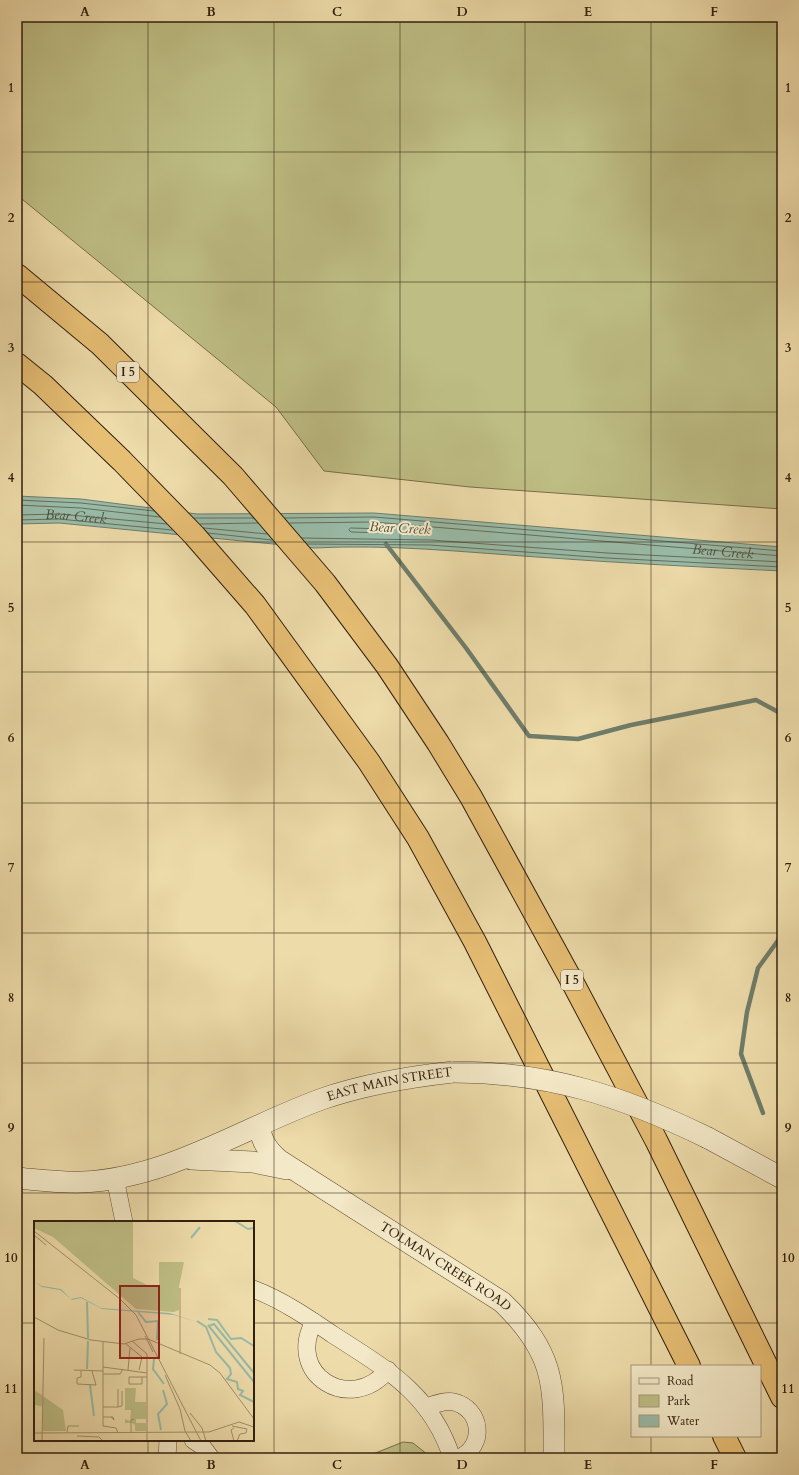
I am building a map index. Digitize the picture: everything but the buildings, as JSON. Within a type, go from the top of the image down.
[{"type":"highway","name":"I 5","points":[[17,275],[100,344],[233,476],[325,583],[388,666],[471,797],[571,978],[656,1140],[782,1397]]},
{"type":"highway","points":[[17,364],[43,385],[122,461],[194,535],[255,605],[369,762],[418,838],[478,949],[688,1365]]},
{"type":"highway","points":[[724,1437],[735,1458]]},
{"type":"street","name":"EAST MAIN STREET","points":[[17,1178],[58,1182],[84,1182],[115,1178],[182,1159],[323,1099],[364,1086],[412,1077],[453,1072],[480,1072],[524,1076],[582,1088],[649,1111],[708,1138],[782,1178]]},
{"type":"street","name":"TOLMAN CREEK ROAD","points":[[259,1126],[262,1140],[267,1150],[297,1172],[502,1302],[521,1321],[534,1338],[544,1357],[550,1376],[554,1394],[554,1458]]},
{"type":"street","points":[[182,1159],[229,1159],[253,1162],[297,1172]]},
{"type":"street","points":[[115,1178],[124,1221]]},
{"type":"street","points":[[254,1289],[270,1295],[314,1322],[388,1370],[407,1386],[427,1407],[452,1458]]},
{"type":"street","points":[[314,1322],[307,1334],[306,1348],[310,1364],[320,1379],[336,1388],[355,1389],[369,1386],[382,1377],[388,1370]]},
{"type":"street","points":[[427,1407],[439,1403],[453,1402],[467,1407],[473,1416],[478,1433],[475,1446],[459,1458]]},
{"type":"street","points":[[167,1458],[168,1441]]},
{"type":"street","points":[[194,1441],[202,1446],[211,1458]]},
{"type":"green space","points":[[17,17],[782,17],[782,509],[470,487],[324,471],[276,407],[17,195]]},
{"type":"green space","points":[[403,1442],[413,1443],[432,1458],[363,1458]]},
{"type":"water","name":"Bear Creek","points":[[17,496],[81,499],[197,514],[374,513],[782,547],[782,571],[598,561],[426,549],[370,547],[314,548],[59,523],[17,524]]},
{"type":"waterway","points":[[386,544],[466,648],[529,736],[578,739],[631,725],[756,700],[782,714]]},
{"type":"waterway","points":[[763,1113],[741,1054],[747,1012],[758,968],[782,935]]}]
